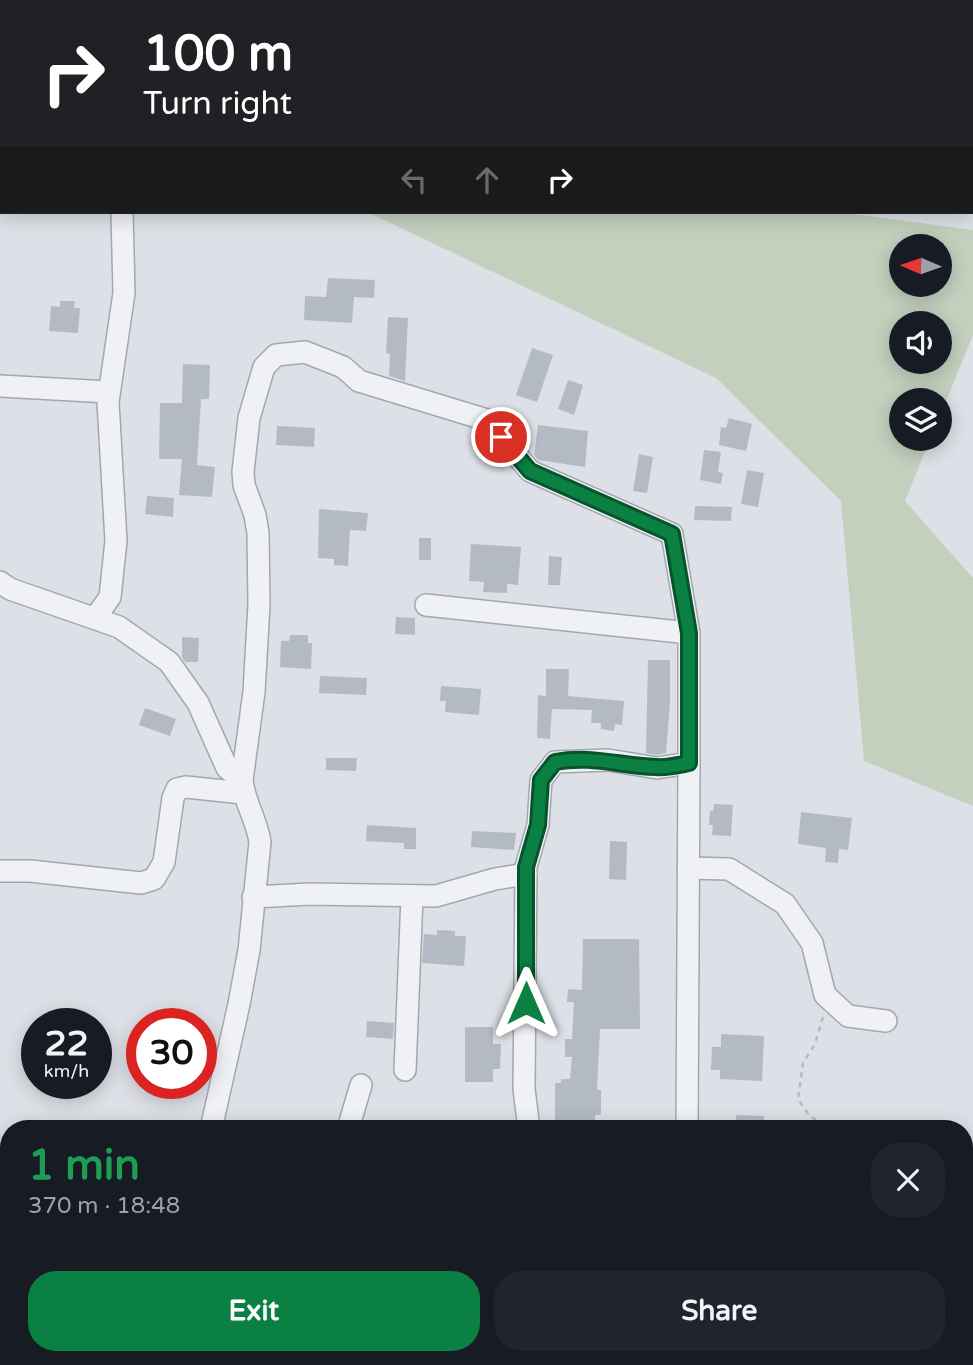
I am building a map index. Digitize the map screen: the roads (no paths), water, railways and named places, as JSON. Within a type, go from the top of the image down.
[{"type":"street","points":[[95,618],[110,597],[116,541],[108,402],[124,293],[122,214]]},
{"type":"street","points":[[242,786],[254,692],[259,605],[258,533],[255,515],[244,485],[243,472],[249,418],[264,367],[276,355],[305,352],[343,367],[359,381],[487,420],[530,471],[672,534],[689,633],[687,1120]]},
{"type":"street","points":[[0,386],[109,392]]},
{"type":"street","points":[[0,582],[10,589],[119,627],[169,662],[198,703],[227,768],[242,786],[258,827],[260,842],[249,950],[213,1120]]},
{"type":"street","points":[[426,605],[689,633]]},
{"type":"street","points":[[528,1120],[524,1088],[526,874],[538,825],[541,780],[555,762],[608,760],[657,768],[689,763]]},
{"type":"street","points":[[0,871],[30,871],[141,883],[154,879],[164,862],[173,797],[177,789],[242,786]]},
{"type":"street","points":[[688,868],[729,869],[785,904],[812,943],[825,995],[848,1016],[886,1021]]},
{"type":"street","points":[[254,897],[310,894],[436,896],[495,879],[526,874]]},
{"type":"street","points":[[405,1070],[412,897]]},
{"type":"street","points":[[351,1120],[361,1085]]}]
